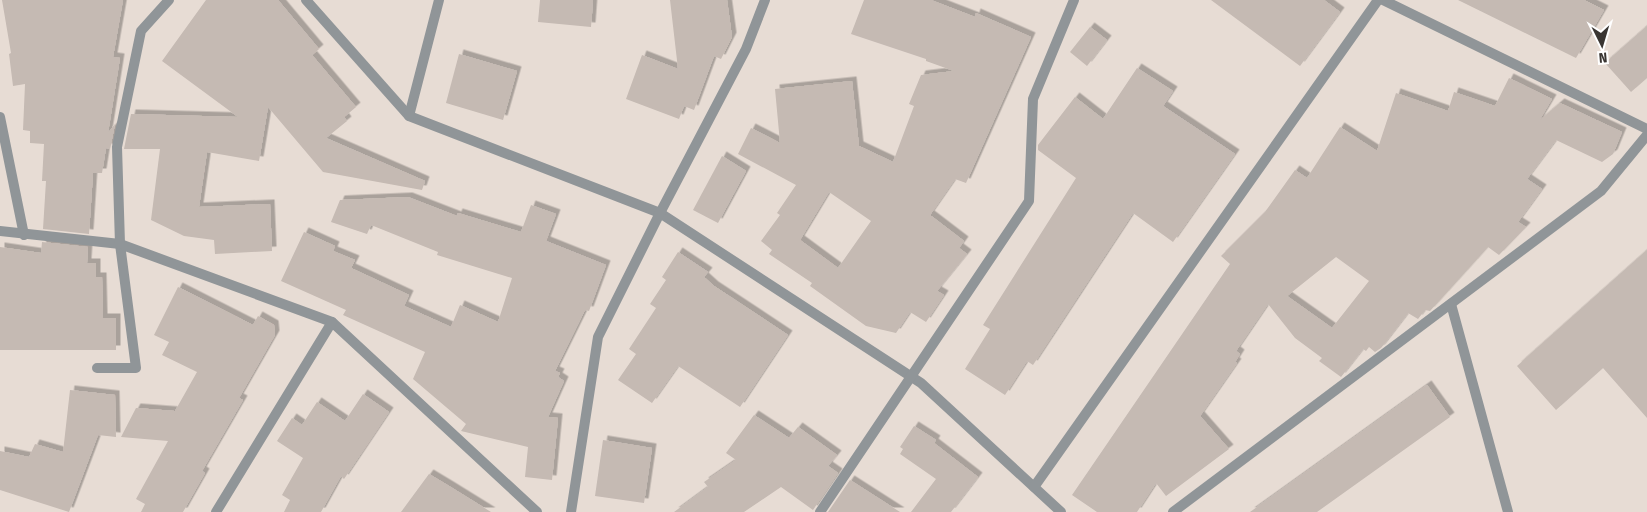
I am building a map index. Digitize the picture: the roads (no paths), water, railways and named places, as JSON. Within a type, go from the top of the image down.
[{"type":"street","points":[[97,368],[136,368],[120,244],[117,147],[141,31],[168,0]]},
{"type":"street","points":[[306,0],[409,116],[660,213],[921,383],[1061,512]]},
{"type":"street","points":[[409,116],[439,0]]},
{"type":"street","points":[[571,512],[598,337],[660,213],[746,49],[765,0]]},
{"type":"street","points":[[820,512],[1029,201],[1033,99],[1074,0]]},
{"type":"street","points":[[1034,487],[1378,0]]},
{"type":"street","points":[[1383,0],[1647,129]]},
{"type":"street","points":[[0,117],[24,235]]},
{"type":"street","points":[[1173,512],[1600,192],[1647,135]]},
{"type":"street","points":[[0,231],[120,244],[332,322],[537,512]]},
{"type":"street","points":[[1451,304],[1508,512]]},
{"type":"street","points":[[216,512],[332,322]]}]
